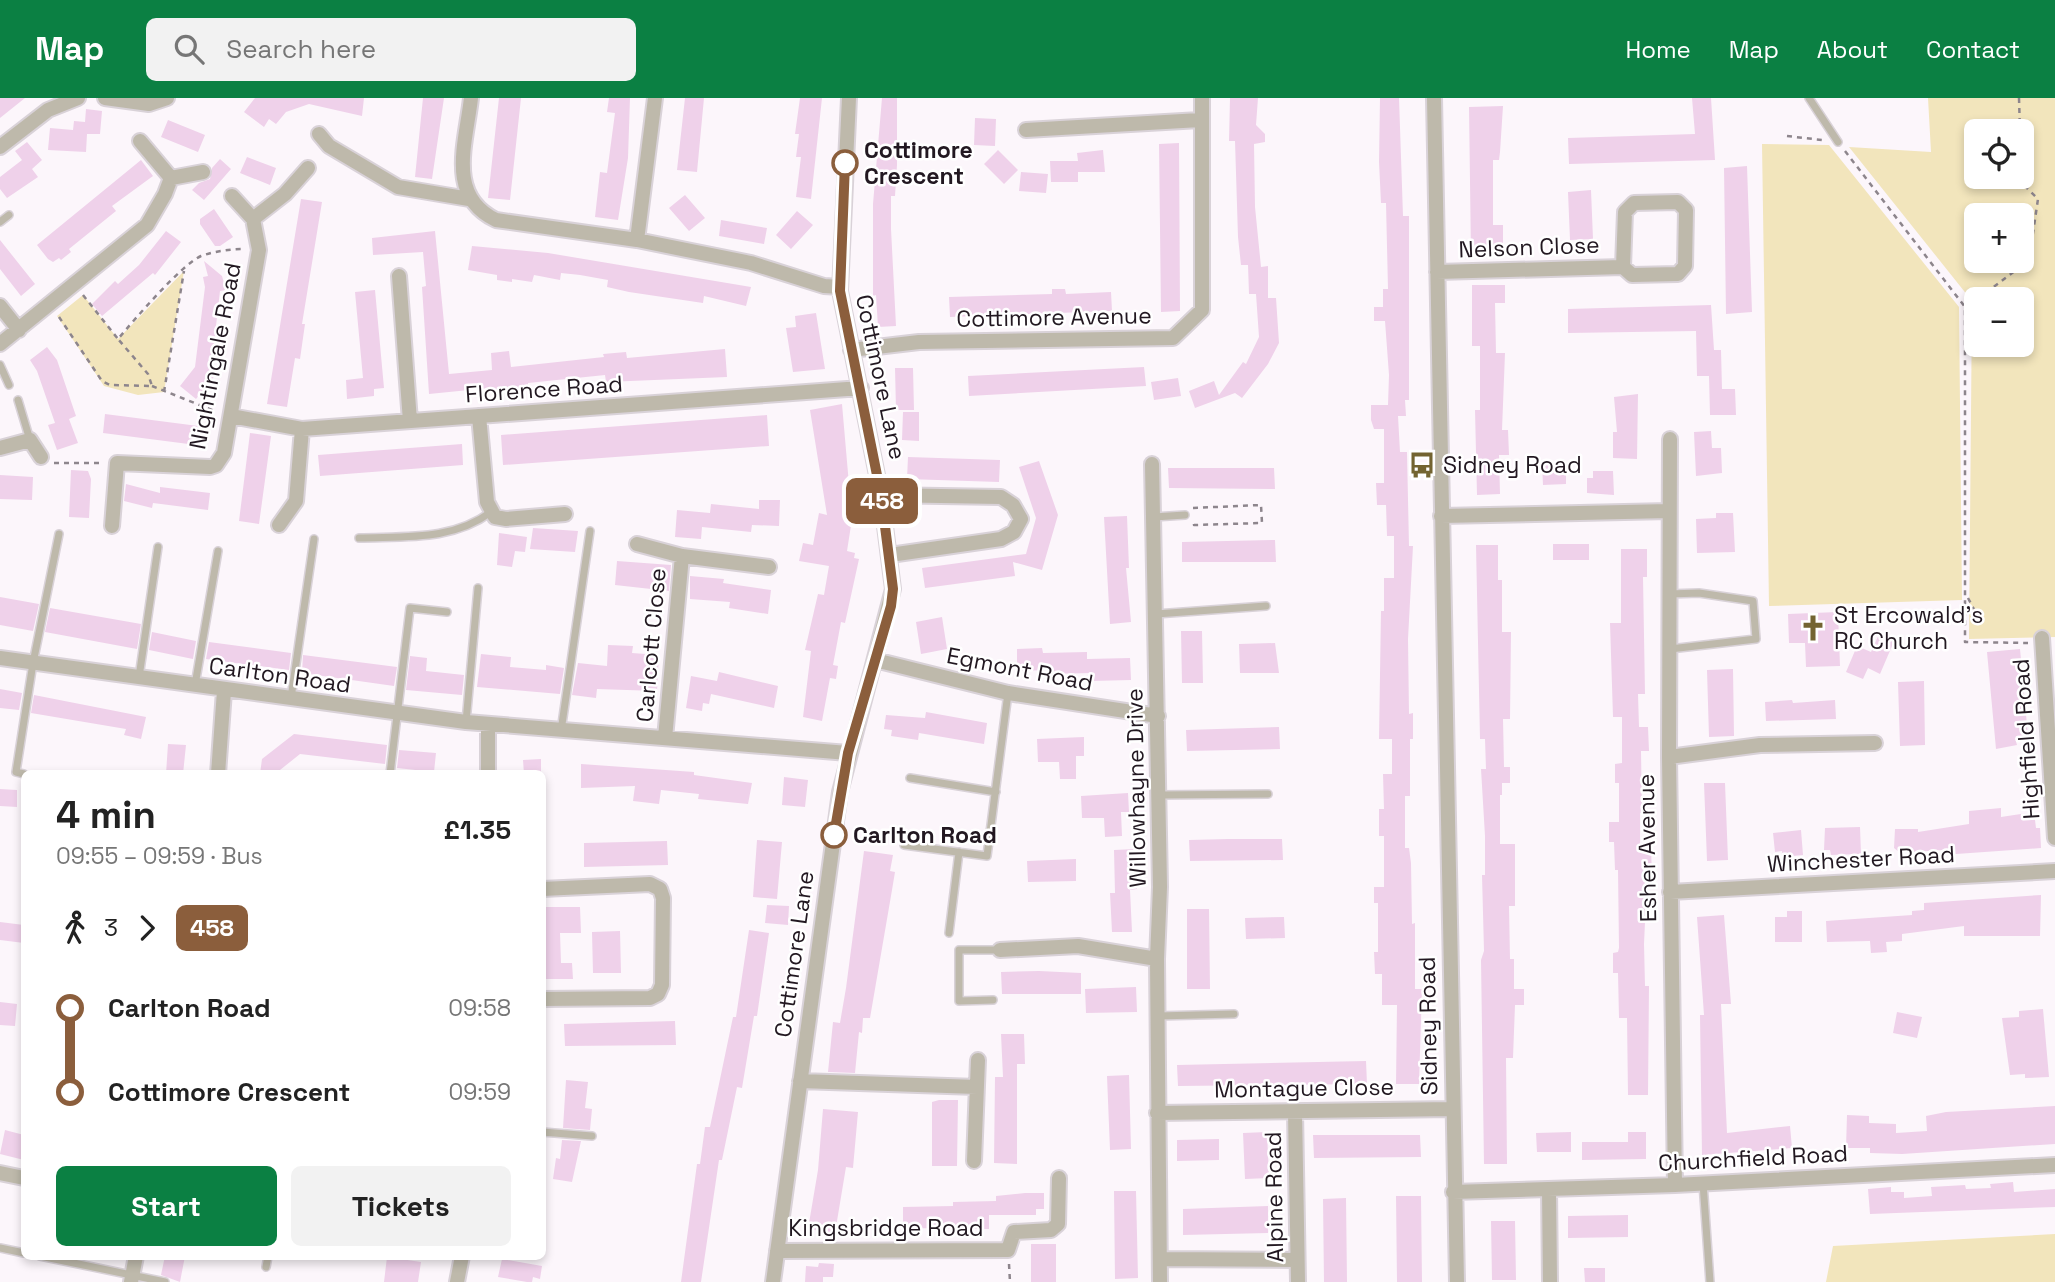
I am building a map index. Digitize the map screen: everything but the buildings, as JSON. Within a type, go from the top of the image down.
[{"type":"street","points":[[0,147],[48,110],[78,98]]},
{"type":"street","points":[[105,98],[149,104],[167,98]]},
{"type":"street","points":[[471,98],[463,172],[464,187],[480,213],[496,220],[637,240],[751,263],[824,286],[840,287]]},
{"type":"street","points":[[637,240],[655,98]]},
{"type":"street","name":"Cottimore Lane","points":[[773,1282],[848,753],[891,606],[893,589],[881,495],[840,287],[849,98]]},
{"type":"street","name":"Cottimore Avenue","points":[[851,350],[919,342],[1173,338],[1202,310],[1202,98]]},
{"type":"street","name":"Sidney Road","points":[[1434,98],[1453,1192],[1457,1282]]},
{"type":"street","points":[[1026,130],[1200,120]]},
{"type":"street","points":[[319,134],[329,146],[398,187],[469,199]]},
{"type":"street","points":[[140,141],[171,178]]},
{"type":"street","points":[[232,197],[253,219],[285,194],[307,168]]},
{"type":"street","points":[[171,178],[203,172]]},
{"type":"street","points":[[0,344],[147,225],[171,178]]},
{"type":"street","name":"Nelson Close","points":[[1437,272],[1623,267],[1632,275],[1678,274],[1685,266],[1686,210],[1678,202],[1634,203],[1625,212],[1623,267]]},
{"type":"street","name":"Nightingale Road","points":[[117,463],[216,465],[224,453],[259,250],[253,219]]},
{"type":"street","points":[[399,276],[410,421]]},
{"type":"street","points":[[0,306],[19,330]]},
{"type":"street","name":"Florence Road","points":[[232,416],[302,429],[861,388]]},
{"type":"street","points":[[479,416],[487,502],[491,513],[500,519],[565,514]]},
{"type":"street","points":[[279,525],[296,501],[302,429]]},
{"type":"street","name":"Esher Avenue","points":[[1670,439],[1669,757],[1675,1185]]},
{"type":"street","points":[[0,448],[30,440],[41,457]]},
{"type":"street","points":[[112,526],[117,463]]},
{"type":"street","name":"Willowhayne Drive","points":[[1152,464],[1159,795],[1157,1113],[1160,1282]]},
{"type":"street","points":[[881,495],[1001,497],[1013,505],[1021,519],[1014,532],[1001,540],[890,555]]},
{"type":"street","points":[[1441,516],[1669,511]]},
{"type":"street","name":"Carlcott Close","points":[[637,544],[682,556],[769,567]]},
{"type":"street","name":"Carlcott Close","points":[[665,738],[682,556]]},
{"type":"street","name":"Highfield Road","points":[[2042,640],[2055,838]]},
{"type":"street","name":"Carlton Road","points":[[0,658],[224,691],[466,722],[848,753]]},
{"type":"street","name":"Egmont Road","points":[[875,660],[1007,693],[1158,716]]},
{"type":"street","points":[[218,770],[224,691]]},
{"type":"street","points":[[488,724],[488,770]]},
{"type":"street","points":[[1669,757],[1760,745],[1875,743]]},
{"type":"street","name":"Winchester Road","points":[[1670,892],[2055,872]]},
{"type":"street","points":[[546,889],[650,884],[660,889],[663,898],[662,985],[658,994],[650,998],[546,999]]},
{"type":"street","points":[[1000,950],[1078,946],[1157,959]]},
{"type":"street","points":[[974,1161],[978,1060]]},
{"type":"street","points":[[800,1081],[977,1087]]},
{"type":"street","name":"Montague Close","points":[[1157,1113],[1452,1109]]},
{"type":"street","name":"Alpine Road","points":[[1295,1112],[1298,1282]]},
{"type":"street","name":"Churchfield Road","points":[[1453,1192],[1675,1185],[2055,1165]]},
{"type":"street","points":[[0,1173],[21,1177]]},
{"type":"street","name":"Kingsbridge Road","points":[[777,1251],[1008,1250],[1014,1231],[1051,1230],[1058,1224],[1059,1178]]},
{"type":"street","points":[[1549,1189],[1550,1282]]},
{"type":"street","points":[[1161,1259],[1297,1259]]},
{"type":"street","points":[[132,1279],[135,1260]]},
{"type":"street","points":[[457,1282],[458,1260]]},
{"type":"lane","points":[[1809,98],[1838,142]]},
{"type":"lane","points":[[0,222],[9,215]]},
{"type":"lane","points":[[0,365],[9,385]]},
{"type":"lane","points":[[18,400],[30,440]]},
{"type":"lane","points":[[359,538],[450,533],[491,513]]},
{"type":"lane","points":[[1154,517],[1185,516]]},
{"type":"lane","points":[[561,731],[590,531]]},
{"type":"lane","points":[[21,773],[16,772],[33,663],[59,534]]},
{"type":"lane","points":[[290,699],[314,539]]},
{"type":"lane","points":[[139,679],[158,547]]},
{"type":"lane","points":[[195,686],[218,551]]},
{"type":"lane","points":[[466,722],[478,588]]},
{"type":"lane","points":[[1669,593],[1699,593],[1753,601],[1756,639],[1669,649]]},
{"type":"lane","points":[[1156,614],[1266,606]]},
{"type":"lane","points":[[390,770],[411,608],[447,612]]},
{"type":"lane","points":[[904,845],[987,856],[1007,693]]},
{"type":"lane","points":[[910,778],[996,792]]},
{"type":"lane","points":[[1159,795],[1268,794]]},
{"type":"lane","points":[[949,933],[959,852]]},
{"type":"lane","points":[[993,1000],[959,1001],[959,950],[1000,950]]},
{"type":"lane","points":[[1157,1016],[1234,1014]]},
{"type":"lane","points":[[546,1132],[592,1136]]},
{"type":"lane","points":[[1703,1183],[1710,1282]]},
{"type":"lane","points":[[0,1248],[21,1252]]},
{"type":"lane","points":[[56,1260],[132,1279],[165,1282]]},
{"type":"lane","points":[[266,1267],[267,1260]]},
{"type":"path","points":[[2019,98],[2020,119]]},
{"type":"path","points":[[1787,136],[1838,142],[1964,305]]},
{"type":"path","points":[[1994,287],[2029,260],[2038,199],[2027,189]]},
{"type":"path","points":[[118,339],[146,306],[199,257],[231,249],[259,250]]},
{"type":"path","points":[[164,392],[184,271]]},
{"type":"path","points":[[75,285],[148,374],[152,386]]},
{"type":"path","points":[[50,306],[102,381],[110,385],[152,386],[202,409],[232,416]]},
{"type":"path","points":[[1965,357],[1965,642],[2042,640]]},
{"type":"path","points":[[41,457],[55,463],[117,463]]},
{"type":"path","points":[[1261,505],[1262,523],[1194,525],[1194,507],[1261,505]]},
{"type":"path","points":[[1968,598],[1977,615]]},
{"type":"shaded area","points":[[1928,98],[2055,98],[2055,637],[1969,639],[1972,357],[2034,357],[2034,287],[1964,287],[1964,291],[1849,147],[1931,152]]},
{"type":"shaded area","points":[[1762,144],[1829,145],[1959,307],[1962,600],[1769,606]]},
{"type":"shaded area","points":[[184,271],[164,392],[138,395],[104,386],[57,316],[83,295],[118,339]]},
{"type":"shaded area","points":[[2055,1234],[2055,1282],[1826,1282],[1833,1246]]},
{"type":"bus line","name":"458","points":[[834,835],[848,753],[891,606],[893,589],[881,495],[840,291],[845,163]]},
{"type":"place","name":"Cottimore Crescent","points":[[845,163]]},
{"type":"place","name":"Sidney Road","points":[[1422,465]]},
{"type":"place","name":"St Ercowald's RC Church","points":[[1813,628]]},
{"type":"place","name":"Carlton Road","points":[[834,835]]}]
